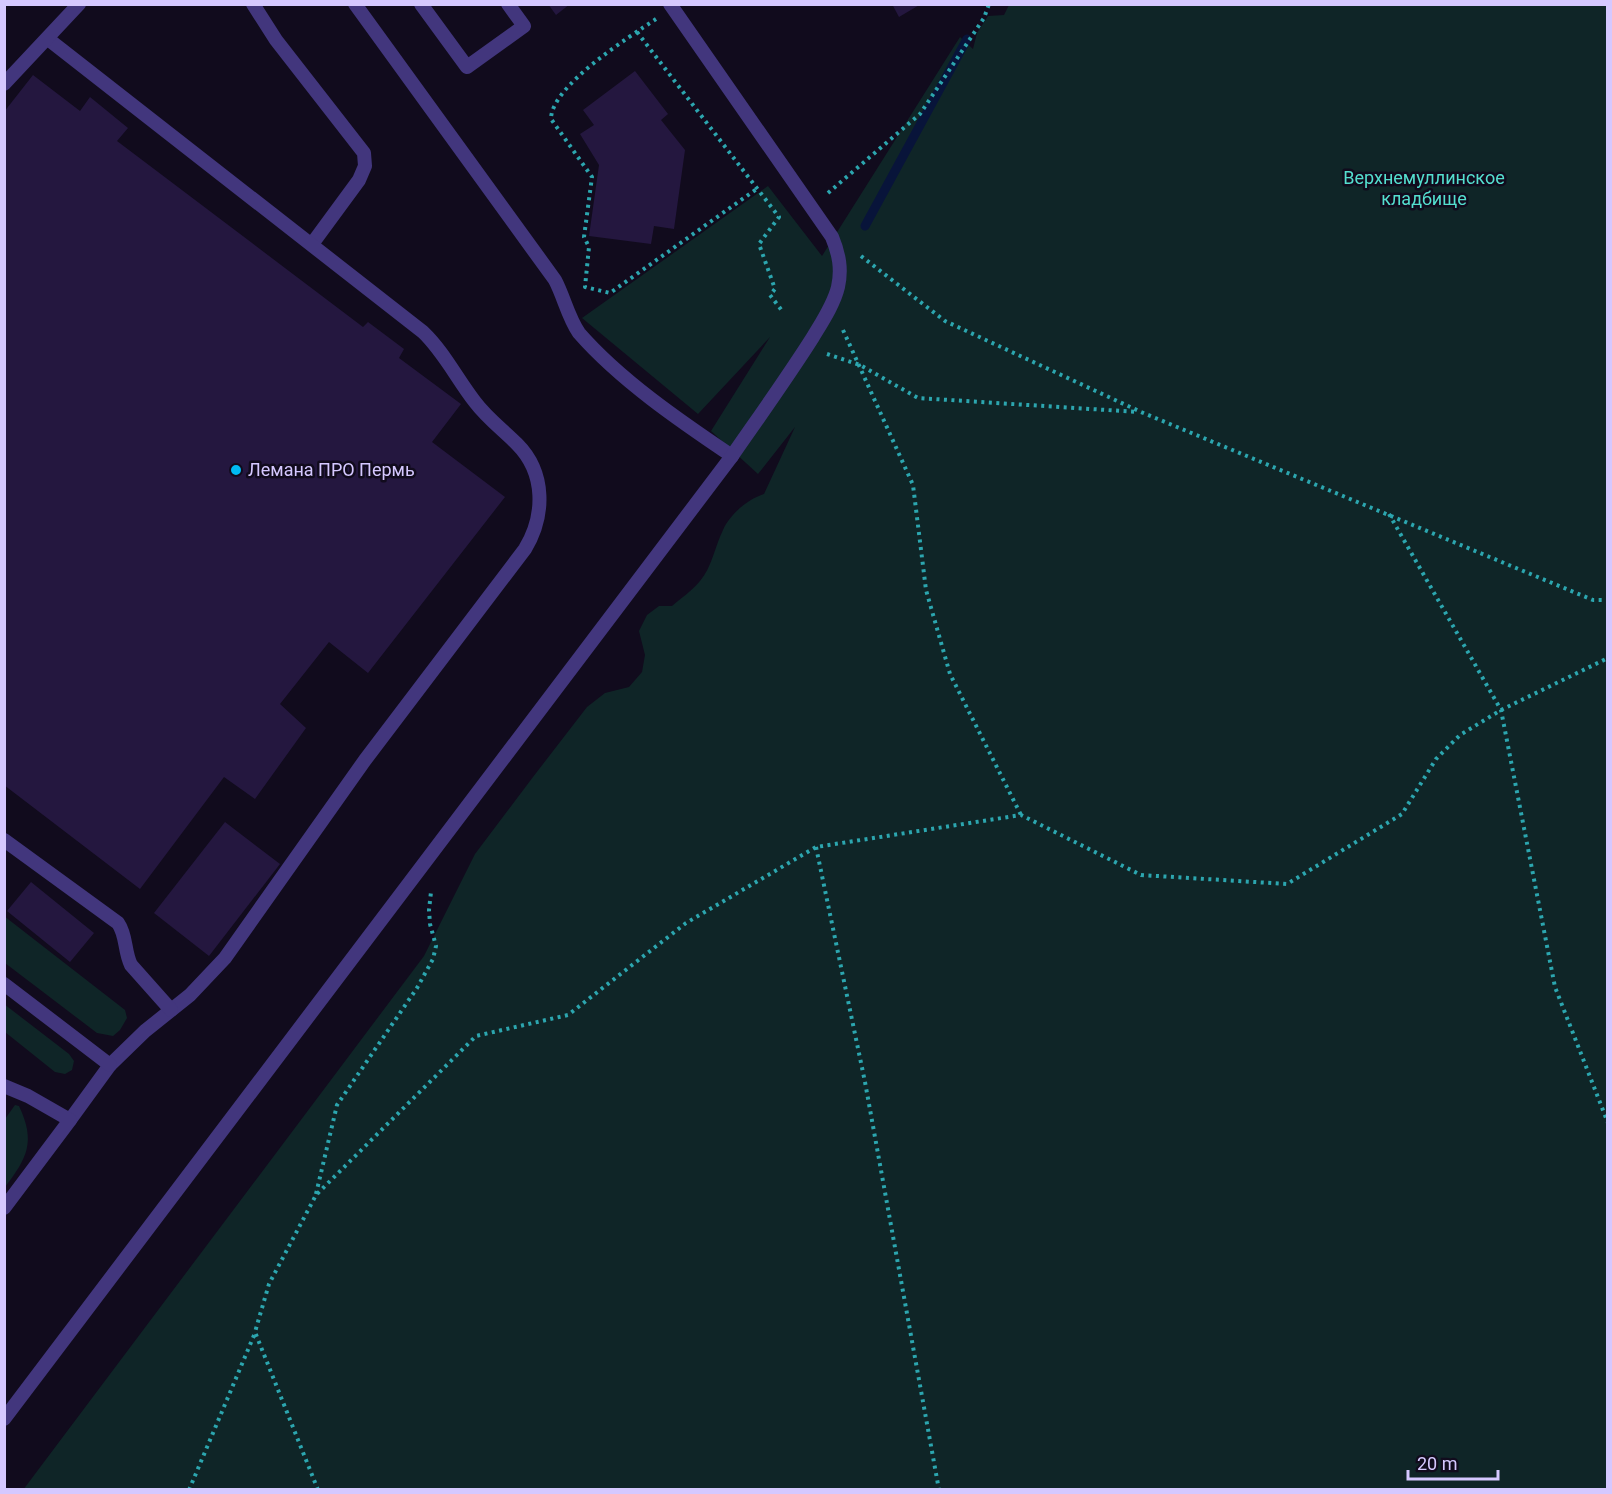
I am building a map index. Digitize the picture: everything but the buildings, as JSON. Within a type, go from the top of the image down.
[{"type":"lane","points":[[4,84],[79,4]]},
{"type":"lane","points":[[253,4],[276,40],[364,153],[365,166],[359,180],[312,244]]},
{"type":"lane","points":[[355,4],[555,280],[572,322],[579,333],[677,419],[732,456]]},
{"type":"lane","points":[[421,4],[467,67],[524,26],[508,4]]},
{"type":"lane","points":[[4,1419],[732,456],[806,347],[838,290],[841,270],[838,254],[828,231],[671,6]]},
{"type":"lane","points":[[4,1208],[110,1065],[145,1031],[206,981],[225,958],[365,760],[525,549],[537,525],[538,516],[539,488],[536,472],[529,459],[480,408],[431,339],[48,39]]},
{"type":"lane","points":[[4,840],[118,923],[123,930],[127,956],[131,965],[171,1010]]},
{"type":"lane","points":[[4,984],[110,1065]]},
{"type":"lane","points":[[4,1086],[28,1096],[70,1120]]},
{"type":"path","points":[[989,4],[978,27],[920,114],[827,194],[828,231],[945,321],[1142,412],[1593,600],[1608,600]]},
{"type":"path","points":[[671,6],[574,79],[551,114],[551,119],[592,177],[584,237],[589,247],[585,287],[610,293],[758,188]]},
{"type":"path","points":[[637,32],[779,216],[759,244],[775,290],[770,296],[783,312]]},
{"type":"path","points":[[830,305],[860,365],[913,485],[926,590],[950,674],[1021,815]]},
{"type":"path","points":[[806,347],[860,365],[918,398],[1142,412]]},
{"type":"path","points":[[1388,513],[1501,710],[1555,987],[1608,1124]]},
{"type":"path","points":[[316,1195],[476,1036],[567,1015],[686,923],[816,848],[1021,815],[1141,875],[1287,884],[1402,814],[1436,759],[1460,735],[1501,710],[1608,658]]},
{"type":"path","points":[[816,848],[865,1082],[939,1490]]},
{"type":"path","points":[[189,1490],[255,1332],[269,1284],[316,1195],[337,1105],[417,988],[433,959],[436,946],[429,910],[432,851]]},
{"type":"path","points":[[255,1332],[318,1490]]},
{"type":"green space","name":"Верхнемуллинское кладбище","points":[[1009,5],[1607,5],[1607,1489],[23,1490],[424,956],[475,854],[533,777],[587,707],[605,693],[629,687],[642,672],[645,655],[639,631],[647,615],[659,606],[672,606],[697,584],[708,569],[720,536],[730,518],[746,503],[764,494],[795,427],[758,474],[711,431],[770,337],[698,414],[582,318],[768,186],[822,256],[960,37],[973,49],[977,33],[988,16],[1004,15]]},
{"type":"green space","points":[[4,916],[125,1010],[127,1018],[120,1030],[113,1036],[97,1033],[5,963]]},
{"type":"green space","points":[[4,1004],[69,1054],[74,1061],[72,1070],[65,1074],[55,1072],[5,1032]]},
{"type":"green space","points":[[15,1105],[19,1106],[27,1130],[27,1149],[19,1167],[5,1187],[5,1119]]},
{"type":"waterway","points":[[865,226],[967,39]]},
{"type":"place","name":"Лeмaна ПРО Пермь","points":[[236,470]]}]
